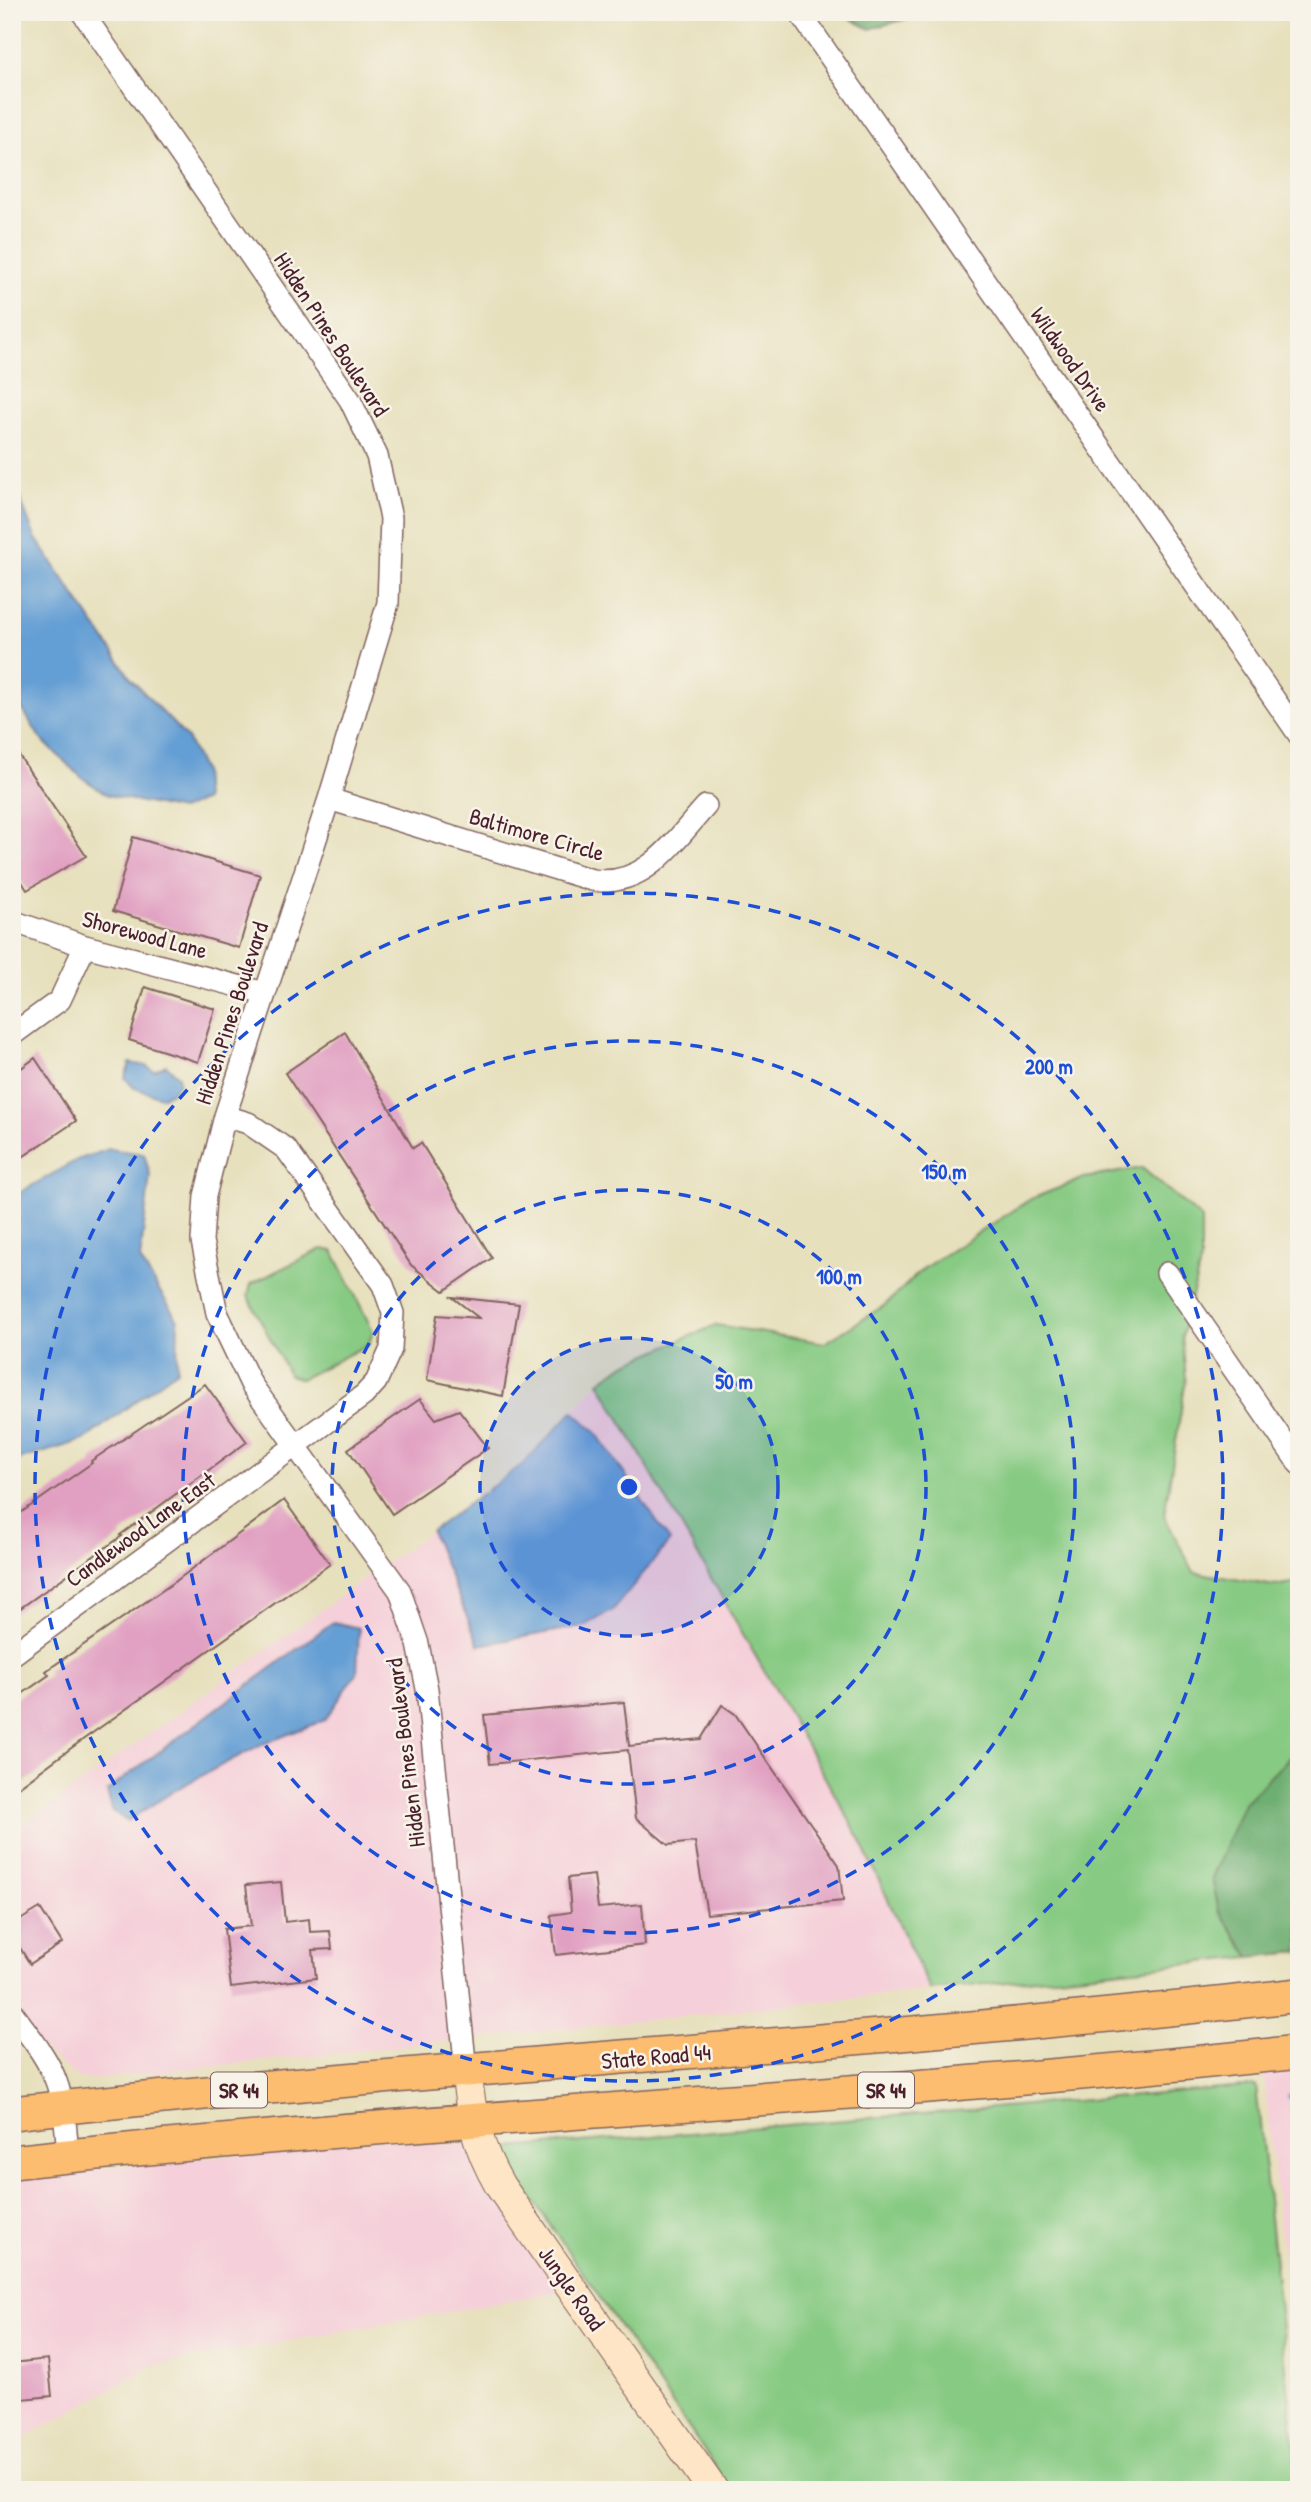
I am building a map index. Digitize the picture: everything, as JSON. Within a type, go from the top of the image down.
[{"type":"main road","name":"State Road 44","points":[[12,2113],[466,2071],[965,2030],[1299,1995]]},
{"type":"main road","name":"SR 44","points":[[12,2162],[472,2119],[796,2097],[1211,2062],[1299,2052]]},
{"type":"street","name":"Hidden Pines Boulevard","points":[[82,12],[350,400],[377,456],[391,518],[388,603],[329,799],[225,1115],[205,1196],[202,1241],[217,1313],[251,1384],[400,1591],[418,1644],[428,1689],[466,2071]]},
{"type":"street","name":"Wildwood Drive","points":[[799,12],[1299,736]]},
{"type":"street","name":"Baltimore Circle","points":[[329,799],[609,883],[637,874],[650,866],[706,806]]},
{"type":"street","name":"Shorewood Lane","points":[[12,921],[85,946],[265,993]]},
{"type":"street","points":[[12,1035],[60,1000],[85,946]]},
{"type":"street","name":"Candlewood Lane East","points":[[12,1655],[364,1395],[376,1381],[391,1349],[393,1313],[383,1285],[286,1149],[248,1123],[225,1115]]},
{"type":"street","points":[[1167,1273],[1299,1464]]},
{"type":"street","points":[[12,2011],[50,2069],[63,2107],[68,2156]]},
{"type":"street","points":[[1211,2062],[1299,2045]]},
{"type":"street","name":"Jungle Road","points":[[466,2071],[472,2119],[484,2157],[500,2186],[713,2490]]},
{"type":"shaded area","points":[[599,1382],[859,1837],[930,1990],[81,2080],[24,2035],[12,2020],[12,1833],[431,1531],[479,1644],[595,1431],[573,1411]],"holes":[[[333,1622],[358,1628],[325,1720],[258,1746],[182,1786],[127,1821],[107,1791]]]},
{"type":"shaded area","points":[[1299,2048],[1299,2404],[1261,2052]]},
{"type":"shaded area","points":[[380,2139],[469,2146],[561,2291],[152,2366],[12,2445],[12,2178]]},
{"type":"green space","points":[[838,12],[931,12],[870,29]]},
{"type":"green space","points":[[1142,1168],[1201,1218],[1201,1260],[1182,1337],[1186,1379],[1164,1516],[1194,1572],[1275,1586],[1299,1582],[1299,1748],[1244,1803],[1219,1911],[1250,1957],[930,1990],[859,1837],[599,1382],[625,1364],[716,1325],[825,1343],[885,1305],[924,1268],[1031,1199],[1084,1178]]},
{"type":"green space","points":[[321,1249],[333,1251],[373,1331],[369,1344],[301,1379],[289,1375],[248,1296],[251,1284]]},
{"type":"green space","points":[[1299,1748],[1299,1952],[1250,1957],[1219,1911],[1212,1878],[1244,1803]]},
{"type":"green space","points":[[1256,2086],[1299,2490],[731,2490],[497,2147],[509,2148]]},
{"type":"water","points":[[12,479],[35,537],[132,680],[187,738],[203,771],[205,800],[181,810],[108,795],[81,777],[40,738],[12,692]]},
{"type":"water","points":[[130,1063],[146,1066],[154,1071],[166,1065],[178,1076],[179,1083],[172,1092],[161,1097],[134,1088],[125,1078]]},
{"type":"water","points":[[109,1149],[144,1154],[150,1175],[140,1260],[178,1320],[177,1370],[84,1440],[12,1462],[12,1197],[77,1160]]},
{"type":"water","points":[[573,1411],[595,1431],[670,1541],[612,1611],[584,1626],[479,1645],[431,1531],[523,1464]]},
{"type":"water","points":[[333,1622],[359,1628],[357,1673],[325,1720],[258,1746],[182,1786],[127,1821],[112,1811],[107,1791]]},
{"type":"building","points":[[12,745],[86,856],[27,890],[12,866]]},
{"type":"building","points":[[133,837],[260,875],[239,948],[113,911]]},
{"type":"building","points":[[145,987],[215,1009],[198,1062],[129,1040]]},
{"type":"building","points":[[345,1032],[413,1148],[421,1143],[492,1258],[444,1291],[411,1265],[285,1073]]},
{"type":"building","points":[[35,1058],[76,1121],[12,1164],[12,1075]]},
{"type":"building","points":[[452,1297],[519,1304],[503,1396],[427,1380],[437,1315],[479,1318]]},
{"type":"building","points":[[205,1384],[247,1442],[12,1614],[12,1519],[92,1463],[91,1461]]},
{"type":"building","points":[[420,1399],[436,1419],[459,1410],[488,1448],[392,1514],[348,1449]]},
{"type":"building","points":[[284,1500],[330,1564],[12,1792],[12,1701],[49,1675],[46,1671],[176,1581]]},
{"type":"building","points":[[624,1702],[629,1746],[701,1739],[722,1705],[735,1714],[839,1865],[843,1901],[707,1914],[695,1842],[668,1845],[636,1818],[628,1750],[490,1764],[484,1715]]},
{"type":"building","points":[[594,1875],[598,1908],[642,1904],[645,1945],[556,1955],[551,1915],[571,1912],[568,1878]]},
{"type":"building","points":[[281,1882],[285,1922],[309,1919],[310,1932],[330,1931],[332,1949],[313,1950],[316,1978],[231,1988],[224,1929],[251,1926],[246,1885]]},
{"type":"building","points":[[40,1908],[62,1943],[30,1964],[12,1935],[12,1925]]},
{"type":"building","points":[[48,2359],[52,2396],[12,2400],[12,2363]]},
{"type":"waterway","points":[[1290,2097],[1299,2096]]}]
